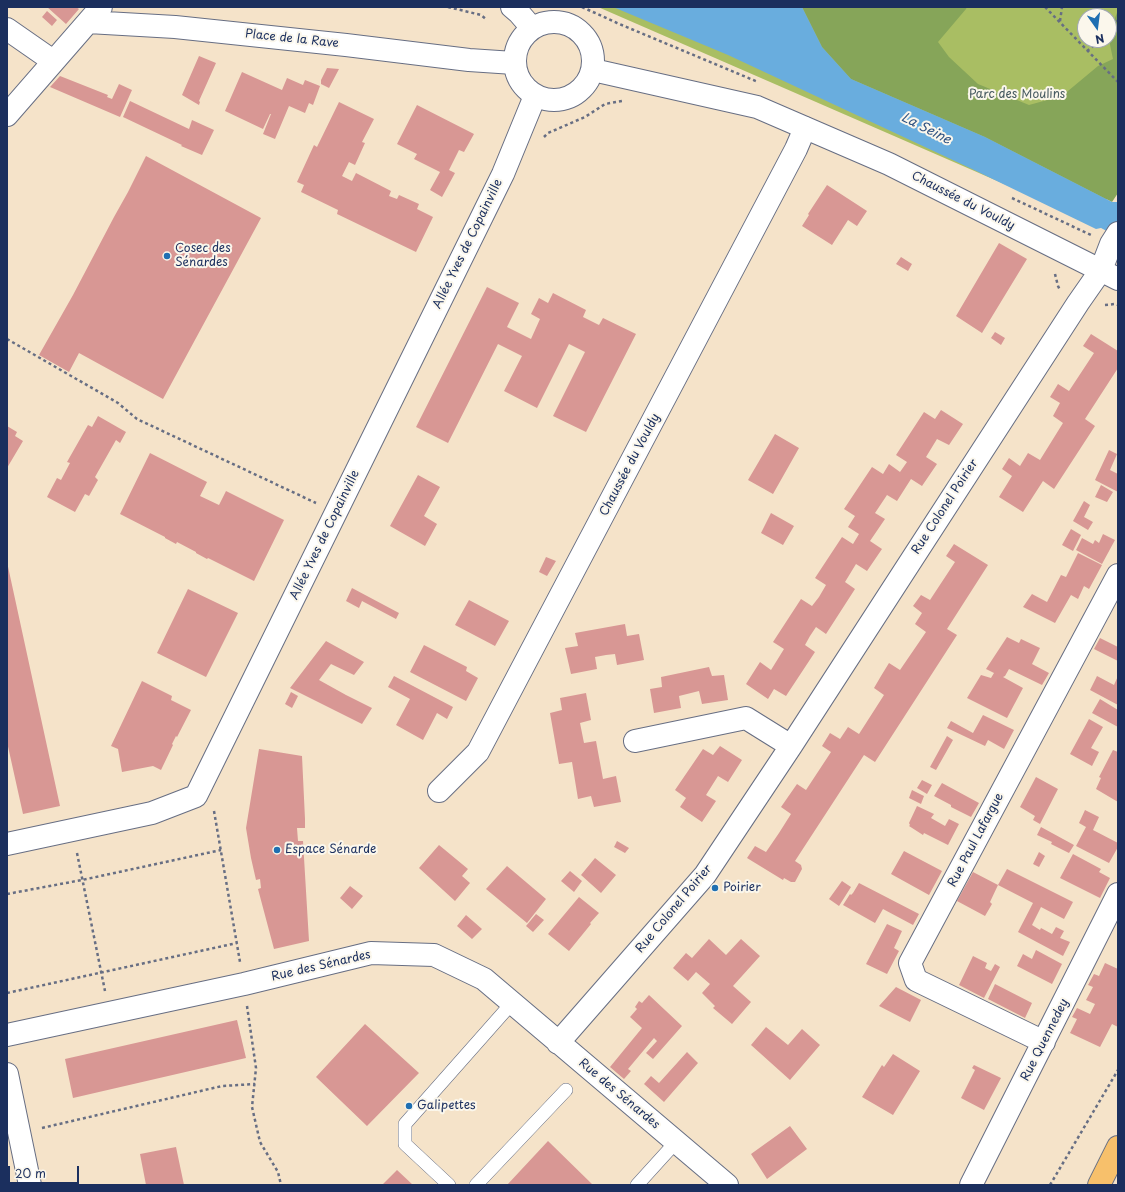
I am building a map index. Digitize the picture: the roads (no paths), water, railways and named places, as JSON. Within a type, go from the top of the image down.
[{"type":"main road","points":[[1099,1185],[1118,1147]]},
{"type":"street","points":[[512,7],[532,28]]},
{"type":"street","points":[[7,115],[95,14]]},
{"type":"street","name":"Place de la Rave","points":[[95,14],[190,29],[338,44],[469,60],[514,62]]},
{"type":"street","points":[[550,21],[569,24],[584,34],[593,51],[593,70],[585,86],[570,97],[553,100],[535,96],[521,82],[514,62],[516,49],[522,37],[532,28],[550,21]]},
{"type":"street","points":[[7,29],[53,61]]},
{"type":"street","name":"Chaussée du Vouldy","points":[[593,70],[757,107],[889,164],[1110,275]]},
{"type":"street","name":"Allée Yves de Copainville","points":[[7,844],[152,813],[196,796],[503,174],[535,96]]},
{"type":"street","name":"Chaussée du Vouldy","points":[[439,791],[478,752],[785,170],[805,128]]},
{"type":"street","name":"Rue Colonel Poirier","points":[[558,1043],[705,876],[1078,303],[1110,275],[1111,244],[1117,235]]},
{"type":"street","name":"Rue Paul Lafargue","points":[[1044,1042],[916,980],[910,963],[1118,576]]},
{"type":"street","points":[[635,741],[746,718],[791,746]]},
{"type":"street","name":"Rue Quennedey","points":[[971,1185],[1118,894]]},
{"type":"street","name":"Rue des Sénardes","points":[[7,1035],[244,984],[371,953],[434,955],[484,980],[727,1185]]},
{"type":"street","points":[[7,1074],[13,1135],[30,1185]]},
{"type":"lane","points":[[449,1185],[405,1144],[405,1124],[512,1003]]},
{"type":"lane","points":[[476,1185],[566,1090]]},
{"type":"lane","points":[[637,1185],[676,1142]]},
{"type":"water","name":"La Seine","points":[[613,7],[802,7],[822,47],[851,79],[985,137],[1112,202],[1118,202],[1118,237],[1101,228],[1096,229],[972,169],[728,55]]},
{"type":"place","name":"Cosec des Sénardes","points":[[167,256]]},
{"type":"place","name":"Espace Sénarde","points":[[277,850]]},
{"type":"place","name":"Poirier","points":[[715,888]]},
{"type":"place","name":"Galipettes","points":[[409,1106]]},
{"type":"park label","name":"Parc des Moulins","points":[[1017,95]]}]
